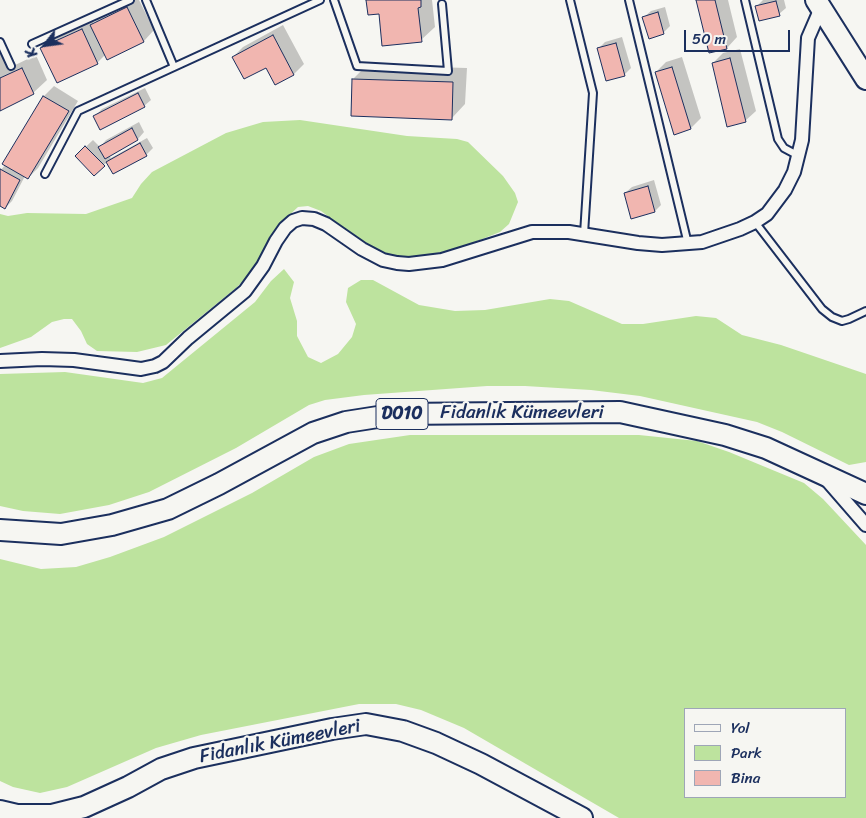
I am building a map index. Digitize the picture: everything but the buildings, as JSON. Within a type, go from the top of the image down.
[{"type":"main road","points":[[819,4],[866,79]]},
{"type":"main road","name":"Fidanlık Kümeevleri","points":[[0,530],[61,534],[112,525],[168,509],[219,484],[313,433],[346,422],[397,414],[620,412],[724,435],[766,448],[819,472]]},
{"type":"main road","name":"D010","points":[[819,472],[866,494]]},
{"type":"main road","name":"Fidanlık Kümeevleri","points":[[0,811],[17,815],[52,815],[84,807],[128,787],[161,769],[194,758],[332,729],[366,724],[403,731],[436,742],[582,818]]},
{"type":"street","points":[[0,361],[74,360],[141,369],[164,362],[193,334],[245,291],[263,266],[285,228],[293,221],[302,218],[314,219],[326,224],[362,249],[383,260],[409,264],[442,260],[532,232],[549,231],[584,234],[638,244],[662,245],[688,244],[721,237],[755,222],[767,214],[786,190],[799,156],[802,140],[808,38],[819,4]]},
{"type":"street","points":[[819,472],[866,525]]},
{"type":"lane","points":[[32,44],[130,0]]},
{"type":"lane","points":[[146,0],[174,67]]},
{"type":"lane","points":[[45,174],[78,111],[320,0]]},
{"type":"lane","points":[[334,0],[357,66],[448,71],[442,4]]},
{"type":"lane","points":[[570,0],[593,93],[584,234]]},
{"type":"lane","points":[[629,0],[688,244]]},
{"type":"lane","points":[[745,0],[778,139],[784,148],[799,156]]},
{"type":"lane","points":[[0,42],[11,66]]},
{"type":"lane","points":[[755,222],[822,309],[832,317],[842,321],[866,311]]},
{"type":"green space","points":[[300,120],[407,136],[457,139],[468,142],[503,176],[515,193],[518,202],[509,224],[500,232],[457,249],[422,256],[401,257],[380,252],[365,244],[321,211],[308,206],[298,207],[285,219],[268,241],[252,272],[236,288],[166,345],[137,352],[97,351],[87,344],[81,331],[72,319],[64,319],[52,322],[31,337],[0,348],[0,214],[8,216],[27,213],[86,214],[132,198],[152,172],[226,133],[263,122]]},
{"type":"green space","points":[[284,269],[294,282],[290,298],[297,321],[297,336],[308,357],[321,363],[338,354],[352,337],[356,324],[346,302],[348,288],[361,280],[373,280],[419,305],[455,311],[485,310],[550,299],[569,301],[622,324],[643,324],[696,316],[716,318],[742,335],[781,345],[866,374],[866,462],[849,465],[782,432],[757,422],[640,396],[591,390],[487,386],[364,395],[325,400],[309,405],[236,448],[149,492],[109,505],[60,514],[23,511],[0,506],[0,374],[65,372],[143,383],[162,378],[255,302],[271,281]]},
{"type":"green space","points":[[410,435],[639,435],[697,441],[804,483],[823,499],[866,545],[866,818],[619,818],[464,728],[421,710],[396,704],[359,704],[201,735],[156,748],[67,787],[40,793],[13,787],[0,781],[0,559],[41,569],[76,567],[110,557],[164,537],[252,493],[314,457],[349,444]]}]
